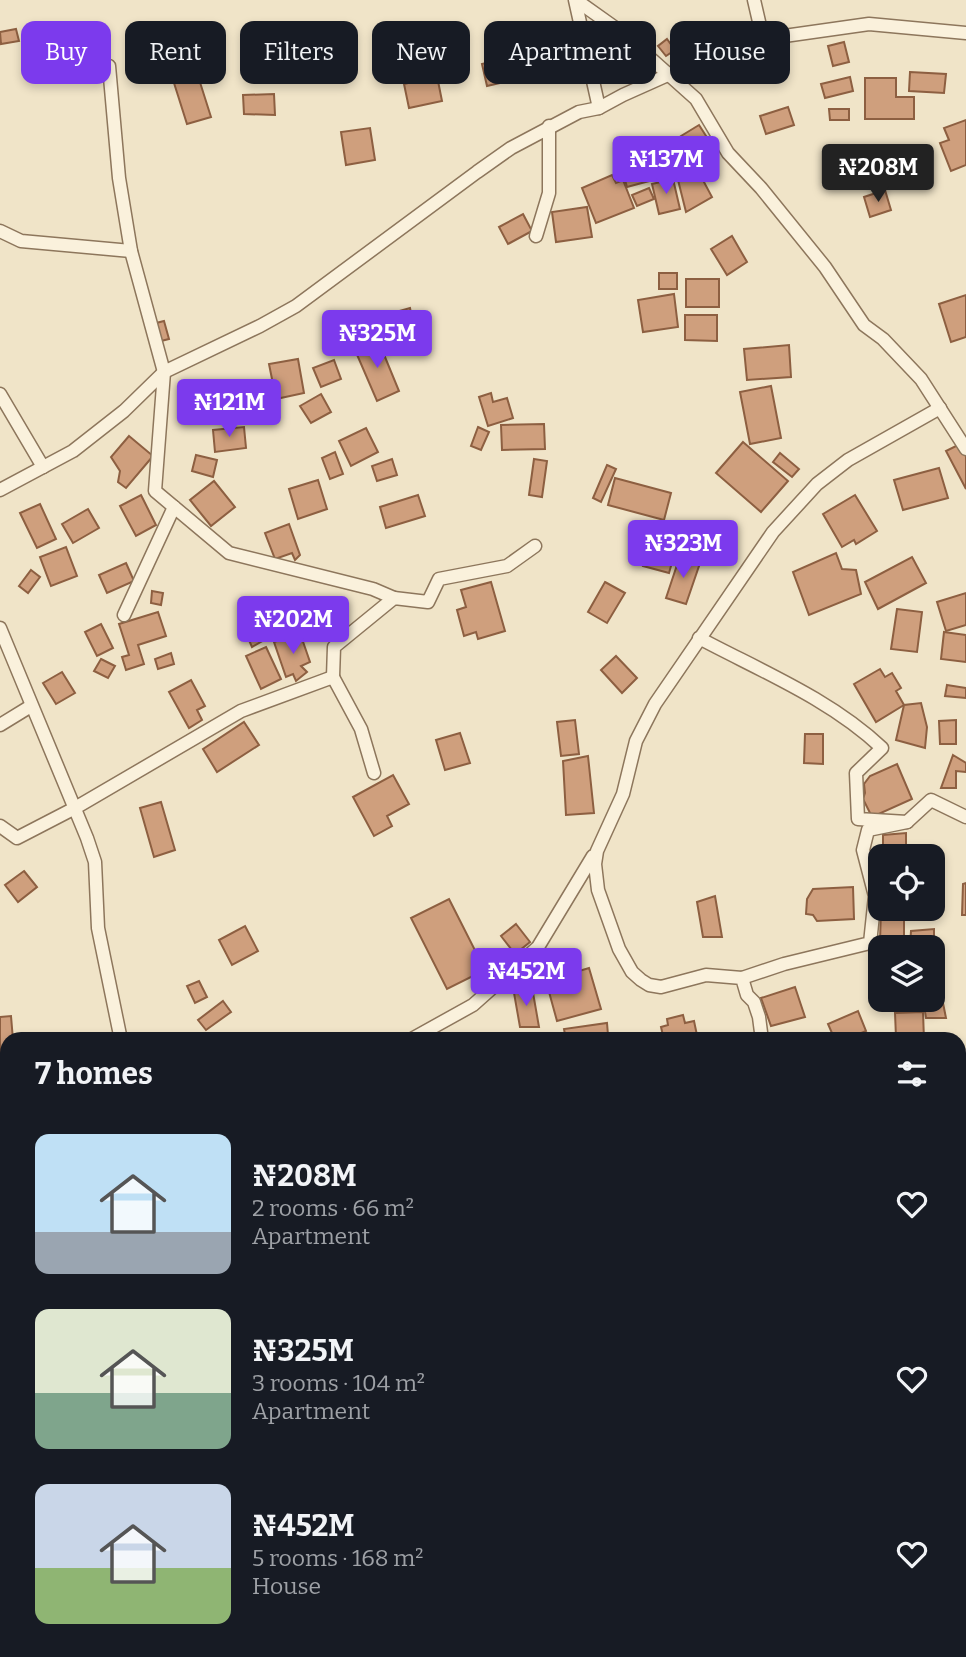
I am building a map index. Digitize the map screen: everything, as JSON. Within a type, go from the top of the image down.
[{"type":"street","points":[[0,490],[73,451],[124,411],[164,372],[296,306],[477,172],[549,126],[579,112],[599,108],[670,75],[621,32],[575,0]]},
{"type":"street","points":[[575,0],[599,108]]},
{"type":"street","points":[[754,0],[759,21]]},
{"type":"street","points":[[790,35],[869,24],[966,33]]},
{"type":"street","points":[[111,84],[119,178],[131,251],[164,372],[155,492],[229,553],[373,589],[394,598],[428,602],[439,579],[507,566],[535,546]]},
{"type":"street","points":[[680,84],[696,99],[728,153],[761,188],[825,267],[864,325],[883,339],[921,379],[965,444]]},
{"type":"street","points":[[536,236],[550,193],[549,126]]},
{"type":"street","points":[[0,231],[21,241],[131,251]]},
{"type":"street","points":[[0,394],[43,467]]},
{"type":"street","points":[[424,1032],[473,1005],[538,947],[601,841],[623,794],[636,740],[655,704],[773,531],[817,484],[848,460],[940,408]]},
{"type":"street","points":[[124,615],[174,507]]},
{"type":"street","points":[[374,773],[361,729],[333,677],[334,647],[394,598]]},
{"type":"street","points":[[0,628],[95,862],[98,928],[119,1032]]},
{"type":"street","points":[[699,638],[836,711],[863,730],[882,748],[856,773],[858,819],[907,822]]},
{"type":"street","points":[[0,826],[17,838],[75,808],[241,711],[333,677]]},
{"type":"street","points":[[0,724],[31,706]]},
{"type":"street","points":[[601,841],[595,864],[598,890],[620,949],[632,972],[649,985],[661,987],[706,975],[742,978],[784,964],[870,943],[875,896],[863,850],[868,830],[907,822],[931,800],[966,817]]},
{"type":"street","points":[[742,978],[747,995],[754,1002],[761,1032]]},
{"type":"building","points":[[16,29],[19,41],[1,44],[0,32]]},
{"type":"building","points":[[667,39],[670,53],[666,56],[658,46]]},
{"type":"building","points":[[844,42],[849,62],[833,66],[828,46]]},
{"type":"building","points":[[910,72],[946,74],[944,93],[909,91]]},
{"type":"building","points":[[850,77],[853,91],[825,98],[821,84]]},
{"type":"building","points":[[865,78],[896,78],[896,97],[914,97],[914,119],[865,119]]},
{"type":"building","points":[[174,84],[201,84],[211,117],[187,124]]},
{"type":"building","points":[[404,84],[439,84],[442,101],[409,108]]},
{"type":"building","points":[[274,94],[275,115],[244,114],[243,95]]},
{"type":"building","points":[[788,107],[794,125],[766,134],[760,116]]},
{"type":"building","points":[[829,109],[849,109],[849,120],[830,120]]},
{"type":"building","points":[[966,120],[966,165],[951,171],[940,143],[949,140],[944,128]]},
{"type":"building","points":[[699,125],[717,153],[698,165],[681,136]]},
{"type":"building","points":[[370,128],[375,160],[346,165],[341,132]]},
{"type":"building","points":[[678,146],[685,169],[658,177],[651,156]]},
{"type":"building","points":[[848,146],[856,170],[835,178],[827,154]]},
{"type":"building","points":[[647,158],[653,180],[627,187],[621,166]]},
{"type":"building","points":[[697,169],[712,197],[686,212],[678,180]]},
{"type":"building","points":[[612,175],[616,183],[623,180],[634,208],[596,223],[582,188]]},
{"type":"building","points":[[673,179],[680,209],[659,214],[652,184]]},
{"type":"building","points":[[649,188],[654,199],[637,206],[632,195]]},
{"type":"building","points":[[885,190],[891,210],[870,217],[864,197]]},
{"type":"building","points":[[587,207],[592,237],[556,242],[552,212]]},
{"type":"building","points":[[523,214],[532,231],[508,244],[499,227]]},
{"type":"building","points":[[732,236],[747,262],[727,275],[711,249]]},
{"type":"building","points":[[659,273],[677,273],[677,289],[659,289]]},
{"type":"building","points":[[686,279],[719,279],[719,307],[686,307]]},
{"type":"building","points":[[674,294],[678,327],[643,332],[638,300]]},
{"type":"building","points":[[966,295],[966,337],[951,342],[939,304]]},
{"type":"building","points":[[410,308],[413,324],[400,328],[396,312]]},
{"type":"building","points":[[685,315],[717,315],[717,341],[685,340]]},
{"type":"building","points":[[164,321],[169,339],[157,342],[152,324]]},
{"type":"building","points":[[378,340],[399,391],[377,401],[355,350]]},
{"type":"building","points":[[789,345],[791,377],[747,380],[744,349]]},
{"type":"building","points":[[298,359],[304,393],[276,399],[269,364]]},
{"type":"building","points":[[334,360],[341,379],[321,387],[313,368]]},
{"type":"building","points":[[771,386],[781,438],[750,444],[740,392]]},
{"type":"building","points":[[491,393],[493,402],[507,398],[513,418],[488,426],[479,397]]},
{"type":"building","points":[[321,394],[331,412],[311,423],[300,406]]},
{"type":"building","points":[[544,424],[545,449],[502,450],[501,425]]},
{"type":"building","points":[[244,427],[246,448],[215,452],[213,430]]},
{"type":"building","points":[[478,427],[489,432],[481,450],[471,446]]},
{"type":"building","points":[[366,428],[378,452],[351,466],[339,441]]},
{"type":"building","points":[[129,436],[153,456],[126,488],[118,482],[120,471],[111,457]]},
{"type":"building","points":[[743,442],[788,481],[761,512],[716,473]]},
{"type":"building","points":[[964,442],[966,446],[966,489],[946,451]]},
{"type":"building","points":[[335,452],[343,474],[330,479],[322,458]]},
{"type":"building","points":[[780,453],[799,469],[792,477],[773,462]]},
{"type":"building","points":[[196,455],[217,460],[213,477],[192,471]]},
{"type":"building","points":[[392,459],[397,475],[377,481],[372,466]]},
{"type":"building","points":[[534,459],[547,461],[542,497],[529,495]]},
{"type":"building","points":[[607,465],[616,469],[601,502],[593,498]]},
{"type":"building","points":[[939,468],[948,498],[903,510],[894,480]]},
{"type":"building","points":[[615,478],[671,493],[664,520],[608,505]]},
{"type":"building","points":[[318,480],[327,509],[298,519],[289,489]]},
{"type":"building","points":[[214,481],[235,507],[211,526],[190,500]]},
{"type":"building","points":[[141,495],[156,525],[136,536],[120,506]]},
{"type":"building","points":[[418,495],[425,516],[386,528],[380,507]]},
{"type":"building","points":[[855,495],[877,531],[856,544],[854,540],[842,547],[823,514]]},
{"type":"building","points":[[40,504],[56,539],[37,548],[20,513]]},
{"type":"building","points":[[88,509],[99,528],[73,543],[62,524]]},
{"type":"building","points":[[289,524],[300,555],[295,560],[292,553],[275,559],[265,533]]},
{"type":"building","points":[[650,544],[675,552],[669,573],[643,566]]},
{"type":"building","points":[[66,547],[77,576],[51,586],[40,557]]},
{"type":"building","points":[[836,553],[842,569],[856,570],[861,594],[809,615],[793,572]]},
{"type":"building","points":[[680,556],[700,563],[686,604],[666,598]]},
{"type":"building","points":[[912,557],[926,583],[878,609],[865,582]]},
{"type":"building","points":[[126,563],[134,581],[107,593],[99,575]]},
{"type":"building","points":[[31,570],[40,577],[28,593],[19,586]]},
{"type":"building","points":[[491,582],[505,631],[478,639],[476,632],[464,636],[457,610],[466,607],[461,590]]},
{"type":"building","points":[[605,582],[625,593],[607,623],[588,612]]},
{"type":"building","points":[[152,591],[163,593],[161,605],[151,603]]},
{"type":"building","points":[[966,593],[966,625],[946,631],[937,602]]},
{"type":"building","points":[[897,609],[922,612],[917,652],[891,649]]},
{"type":"building","points":[[158,612],[166,636],[138,645],[144,664],[126,670],[122,657],[129,655],[119,624]]},
{"type":"building","points":[[101,624],[113,648],[97,656],[85,632]]},
{"type":"building","points":[[264,629],[271,636],[252,647],[248,638]]},
{"type":"building","points":[[944,632],[966,635],[966,662],[941,659]]},
{"type":"building","points":[[300,633],[310,662],[301,666],[307,672],[296,681],[293,674],[286,677],[274,642]]},
{"type":"building","points":[[266,647],[281,679],[261,689],[246,656]]},
{"type":"building","points":[[171,653],[174,664],[158,669],[155,659]]},
{"type":"building","points":[[616,656],[637,678],[622,693],[601,670]]},
{"type":"building","points":[[101,659],[115,666],[108,678],[94,671]]},
{"type":"building","points":[[880,669],[885,677],[892,673],[901,688],[896,691],[904,705],[876,722],[854,684]]},
{"type":"building","points":[[62,672],[75,693],[56,704],[43,683]]},
{"type":"building","points":[[191,680],[205,706],[197,710],[202,720],[189,728],[169,692]]},
{"type":"building","points":[[947,685],[966,688],[966,698],[945,696]]},
{"type":"building","points":[[921,703],[927,727],[925,748],[896,740],[904,705]]},
{"type":"building","points":[[575,720],[579,754],[561,756],[557,722]]},
{"type":"building","points":[[956,720],[956,744],[940,744],[939,721]]},
{"type":"building","points":[[244,722],[259,745],[217,772],[203,749]]},
{"type":"building","points":[[460,733],[470,763],[445,770],[436,740]]},
{"type":"building","points":[[805,734],[823,734],[823,764],[804,763]]},
{"type":"building","points":[[953,755],[966,763],[966,772],[956,771],[956,788],[941,788]]},
{"type":"building","points":[[588,756],[594,813],[566,815],[563,761]]},
{"type":"building","points":[[897,764],[912,799],[872,817],[863,799],[864,784],[870,776]]},
{"type":"building","points":[[393,775],[409,804],[387,816],[392,826],[374,836],[353,797]]},
{"type":"building","points":[[161,802],[175,850],[154,857],[140,808]]},
{"type":"building","points":[[906,833],[906,844],[883,844],[883,835]]},
{"type":"building","points":[[24,871],[37,887],[18,902],[5,885]]},
{"type":"building","points":[[966,883],[966,915],[962,915],[963,884]]},
{"type":"building","points":[[853,887],[854,919],[817,921],[813,915],[806,914],[807,899],[813,889]]},
{"type":"building","points":[[715,896],[722,937],[703,937],[697,902]]},
{"type":"building","points":[[449,899],[485,970],[447,989],[411,918]]},
{"type":"building","points":[[881,921],[904,921],[904,935],[880,935]]},
{"type":"building","points":[[516,924],[530,942],[515,954],[501,936]]},
{"type":"building","points":[[245,926],[258,951],[232,965],[219,940]]},
{"type":"building","points":[[934,929],[934,935],[911,935],[911,931]]},
{"type":"building","points":[[589,968],[601,1009],[557,1021],[546,981]]},
{"type":"building","points":[[199,981],[207,997],[195,1003],[187,986]]},
{"type":"building","points":[[532,987],[539,1027],[520,1027],[514,993]]},
{"type":"building","points":[[795,987],[805,1017],[771,1026],[761,998]]},
{"type":"building","points":[[223,1001],[231,1012],[206,1030],[198,1020]]},
{"type":"building","points":[[858,1011],[866,1031],[832,1032],[828,1024]]},
{"type":"building","points":[[923,1012],[924,1032],[896,1032],[895,1013]]},
{"type":"building","points":[[925,1012],[945,1012],[946,1018],[926,1018]]},
{"type":"building","points":[[683,1015],[685,1023],[694,1021],[696,1032],[662,1032],[661,1027],[668,1025],[667,1019]]},
{"type":"building","points":[[11,1016],[12,1032],[0,1032],[0,1017]]},
{"type":"building","points":[[607,1023],[608,1032],[565,1032],[564,1029]]}]
